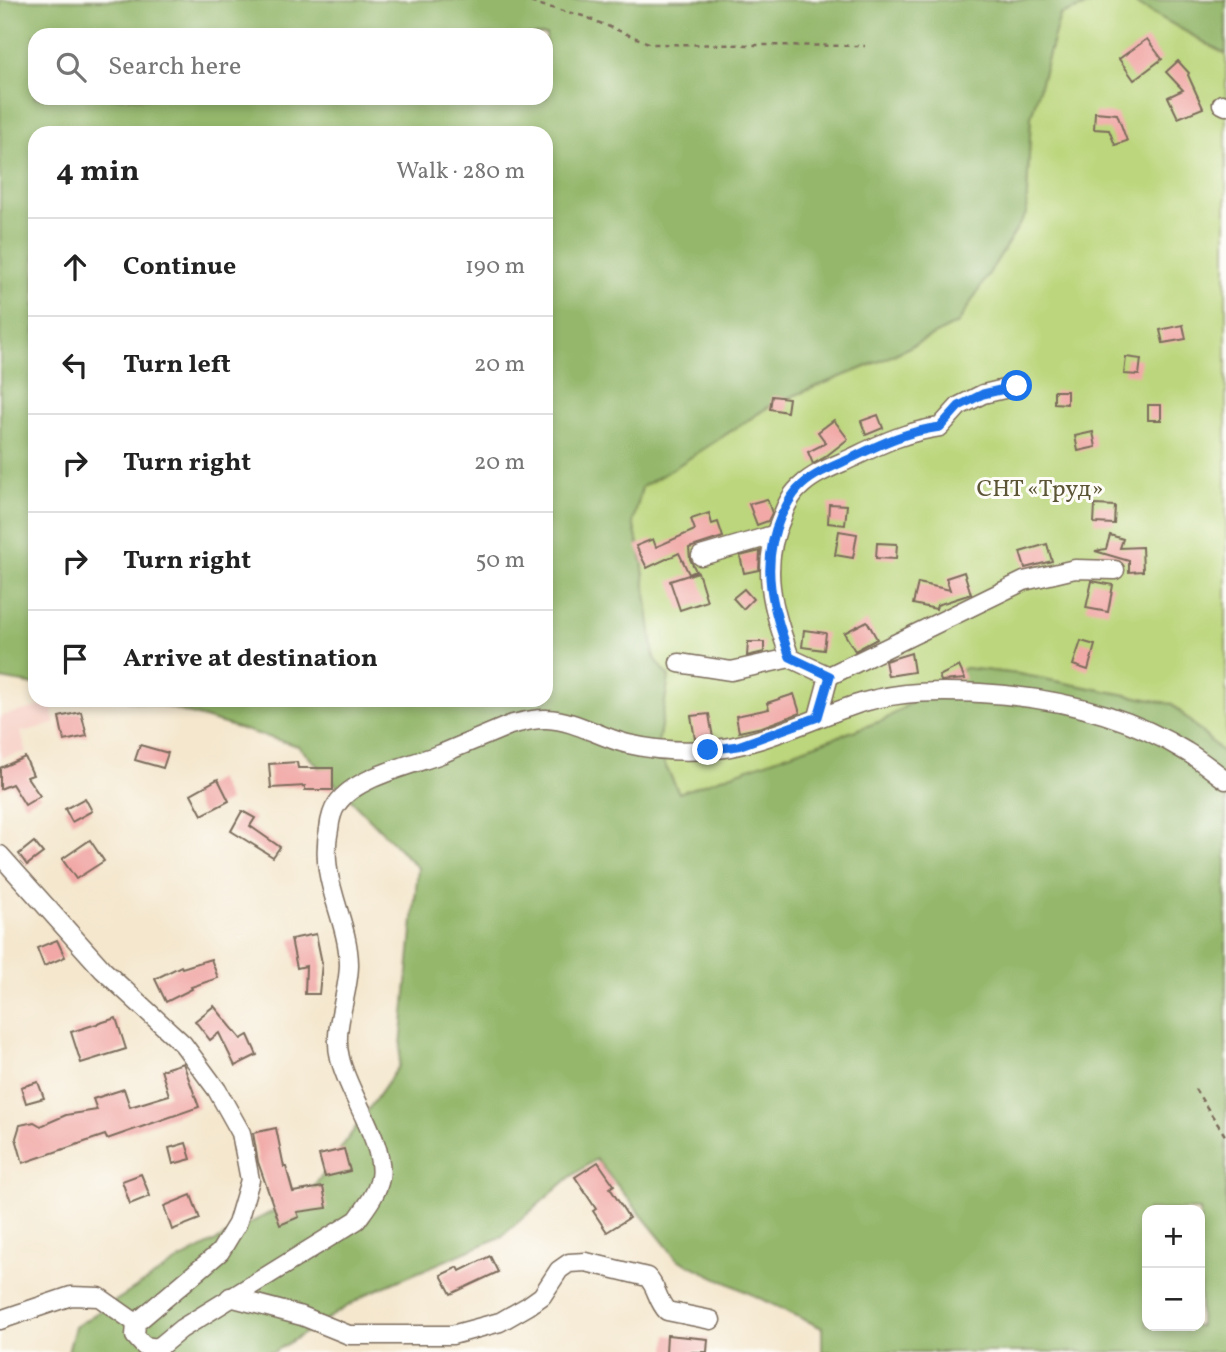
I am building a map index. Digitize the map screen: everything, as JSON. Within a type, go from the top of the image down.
[{"type":"street","points":[[790,657],[773,609],[769,557],[773,535],[788,503],[800,486],[893,438],[940,427],[959,406],[983,394],[1017,386]]},
{"type":"street","points":[[701,556],[773,535]]},
{"type":"street","points":[[818,717],[830,676],[1024,581],[1074,569],[1115,570]]},
{"type":"street","points":[[679,663],[730,671],[790,657],[830,676]]},
{"type":"street","points":[[0,855],[103,970],[183,1044],[217,1090],[241,1133],[250,1180],[237,1224],[220,1252],[136,1323],[135,1336],[144,1346],[160,1350],[181,1329],[357,1220],[371,1201],[381,1177],[378,1152],[339,1058],[340,1022],[348,992],[349,961],[328,876],[326,842],[337,803],[371,779],[510,725],[530,720],[548,719],[626,744],[677,751],[738,746],[867,701],[909,692],[947,691],[1021,695],[1073,705],[1138,727],[1186,752],[1226,780]]},
{"type":"street","points":[[230,1297],[302,1316],[349,1335],[452,1335],[500,1322],[542,1296],[559,1270],[569,1263],[586,1262],[647,1277],[652,1281],[667,1311],[711,1320]]},
{"type":"street","points":[[0,1320],[71,1296],[99,1297],[136,1323]]},
{"type":"path","points":[[521,0],[583,16],[651,44],[865,46]]},
{"type":"path","points":[[1195,1089],[1226,1137]]},
{"type":"shaded area","points":[[38,707],[52,707],[55,724],[21,732],[26,752],[0,758],[0,716]]},
{"type":"green space","points":[[0,0],[1102,0],[1060,15],[1031,117],[1026,214],[958,323],[885,359],[773,404],[642,487],[633,522],[642,561],[654,657],[669,677],[657,749],[679,793],[884,720],[965,668],[1019,674],[1172,704],[1226,756],[1226,1352],[822,1352],[822,1328],[677,1259],[596,1159],[569,1178],[501,1237],[369,1293],[274,1352],[68,1352],[75,1327],[179,1260],[310,1192],[399,1066],[418,868],[298,746],[167,707],[553,707],[553,126],[28,126],[28,684],[0,679]]},
{"type":"green space","name":"СНТ «Труд»","points":[[1102,0],[1130,0],[1226,55],[1226,756],[1172,704],[1019,674],[965,668],[884,720],[679,793],[657,749],[669,677],[654,657],[642,561],[633,522],[642,487],[773,404],[885,359],[958,323],[1026,214],[1031,117],[1060,15]]},
{"type":"green space","points":[[1130,0],[1226,0],[1226,54]]},
{"type":"building","points":[[1147,39],[1162,59],[1134,80],[1119,59]]},
{"type":"building","points":[[1178,61],[1189,73],[1203,108],[1178,118],[1168,97],[1183,90],[1166,72]]},
{"type":"building","points":[[1095,112],[1117,114],[1127,141],[1115,145],[1109,130],[1094,129]]},
{"type":"building","points":[[1183,325],[1186,339],[1163,343],[1160,330]]},
{"type":"building","points":[[1126,357],[1141,359],[1139,375],[1124,374]]},
{"type":"building","points":[[1054,391],[1067,391],[1067,404],[1054,403]]},
{"type":"building","points":[[772,396],[789,398],[787,412],[770,409]]},
{"type":"building","points":[[1148,405],[1161,405],[1161,420],[1148,420]]},
{"type":"building","points":[[878,415],[883,428],[866,435],[861,421]]},
{"type":"building","points":[[834,420],[848,439],[813,464],[808,452],[826,443],[818,432]]},
{"type":"building","points":[[1093,432],[1096,447],[1078,451],[1075,436]]},
{"type":"building","points":[[767,499],[772,513],[768,521],[757,525],[749,504]]},
{"type":"building","points":[[829,504],[847,505],[845,525],[828,523]]},
{"type":"building","points":[[1095,505],[1115,506],[1114,524],[1094,523]]},
{"type":"building","points":[[709,513],[712,524],[718,522],[723,537],[689,548],[690,559],[696,571],[689,574],[679,553],[647,568],[636,546],[653,539],[656,547],[695,530],[691,519]]},
{"type":"building","points":[[839,531],[857,534],[853,558],[835,555]]},
{"type":"building","points":[[1110,535],[1123,539],[1120,548],[1142,547],[1143,571],[1129,572],[1129,561],[1095,551],[1106,549]]},
{"type":"building","points":[[877,543],[897,544],[896,559],[876,558]]},
{"type":"building","points":[[1047,544],[1052,561],[1025,568],[1020,552]]},
{"type":"building","points":[[760,551],[759,570],[744,573],[740,556]]},
{"type":"building","points":[[698,572],[707,601],[680,610],[670,581]]},
{"type":"building","points":[[964,572],[971,594],[937,605],[936,609],[913,604],[918,583],[950,590],[946,578]]},
{"type":"building","points":[[1092,581],[1113,585],[1108,612],[1086,608]]},
{"type":"building","points":[[744,589],[753,599],[743,609],[733,598]]},
{"type":"building","points":[[867,621],[877,639],[855,651],[844,633]]},
{"type":"building","points":[[804,630],[826,633],[824,650],[802,647]]},
{"type":"building","points":[[1081,641],[1095,645],[1088,670],[1073,665]]},
{"type":"building","points":[[748,642],[764,642],[764,652],[747,656]]},
{"type":"building","points":[[911,653],[914,672],[888,676],[885,661]]},
{"type":"building","points":[[959,666],[965,679],[941,681],[939,676]]},
{"type":"building","points":[[794,694],[800,713],[739,732],[736,716],[769,709],[767,703]]},
{"type":"building","points":[[81,712],[87,736],[64,741],[59,717]]},
{"type":"building","points":[[709,714],[713,738],[695,739],[691,716]]},
{"type":"building","points":[[140,745],[168,753],[163,768],[135,760]]},
{"type":"building","points":[[25,757],[33,775],[27,777],[40,796],[25,805],[12,784],[0,789],[0,768]]},
{"type":"building","points":[[297,762],[298,768],[333,768],[333,790],[305,790],[305,786],[271,788],[269,764]]},
{"type":"building","points":[[218,779],[229,801],[202,815],[191,794]]},
{"type":"building","points":[[85,798],[92,811],[72,822],[65,809]]},
{"type":"building","points":[[242,811],[255,818],[250,826],[280,847],[273,857],[231,831]]},
{"type":"building","points":[[90,840],[104,861],[76,879],[62,859]]},
{"type":"building","points":[[34,842],[43,853],[27,865],[19,854]]},
{"type":"building","points":[[316,934],[322,963],[319,994],[305,994],[306,966],[297,968],[291,939]]},
{"type":"building","points":[[57,940],[65,957],[44,966],[37,948]]},
{"type":"building","points":[[211,959],[218,978],[191,987],[192,989],[166,1002],[155,979],[181,966],[182,968]]},
{"type":"building","points":[[214,1006],[241,1039],[248,1035],[257,1055],[235,1066],[219,1033],[210,1040],[195,1021]]},
{"type":"building","points":[[116,1018],[126,1049],[81,1063],[71,1032]]},
{"type":"building","points":[[183,1063],[199,1107],[107,1139],[105,1135],[23,1163],[16,1138],[20,1125],[34,1122],[41,1126],[66,1115],[97,1110],[93,1099],[124,1089],[130,1107],[169,1095],[161,1070]]},
{"type":"building","points":[[38,1082],[44,1098],[26,1103],[21,1087]]},
{"type":"building","points":[[276,1128],[284,1167],[293,1192],[323,1187],[327,1208],[297,1212],[299,1217],[280,1225],[258,1162],[253,1133]]},
{"type":"building","points":[[186,1143],[191,1159],[173,1164],[169,1148]]},
{"type":"building","points":[[344,1149],[350,1171],[325,1177],[319,1155]]},
{"type":"building","points":[[598,1162],[614,1185],[610,1188],[629,1218],[607,1232],[575,1177]]},
{"type":"building","points":[[141,1174],[150,1196],[130,1204],[122,1181]]},
{"type":"building","points":[[191,1195],[200,1219],[172,1230],[164,1206]]},
{"type":"building","points":[[490,1256],[498,1272],[451,1294],[441,1275],[458,1267],[460,1271]]},
{"type":"building","points":[[667,1335],[708,1339],[707,1352],[666,1352]]},
{"type":"route","points":[[708,750],[738,746],[818,717],[830,676],[790,657],[773,609],[769,557],[773,535],[788,503],[800,486],[893,438],[940,427],[959,406],[983,394],[1017,386]]}]
